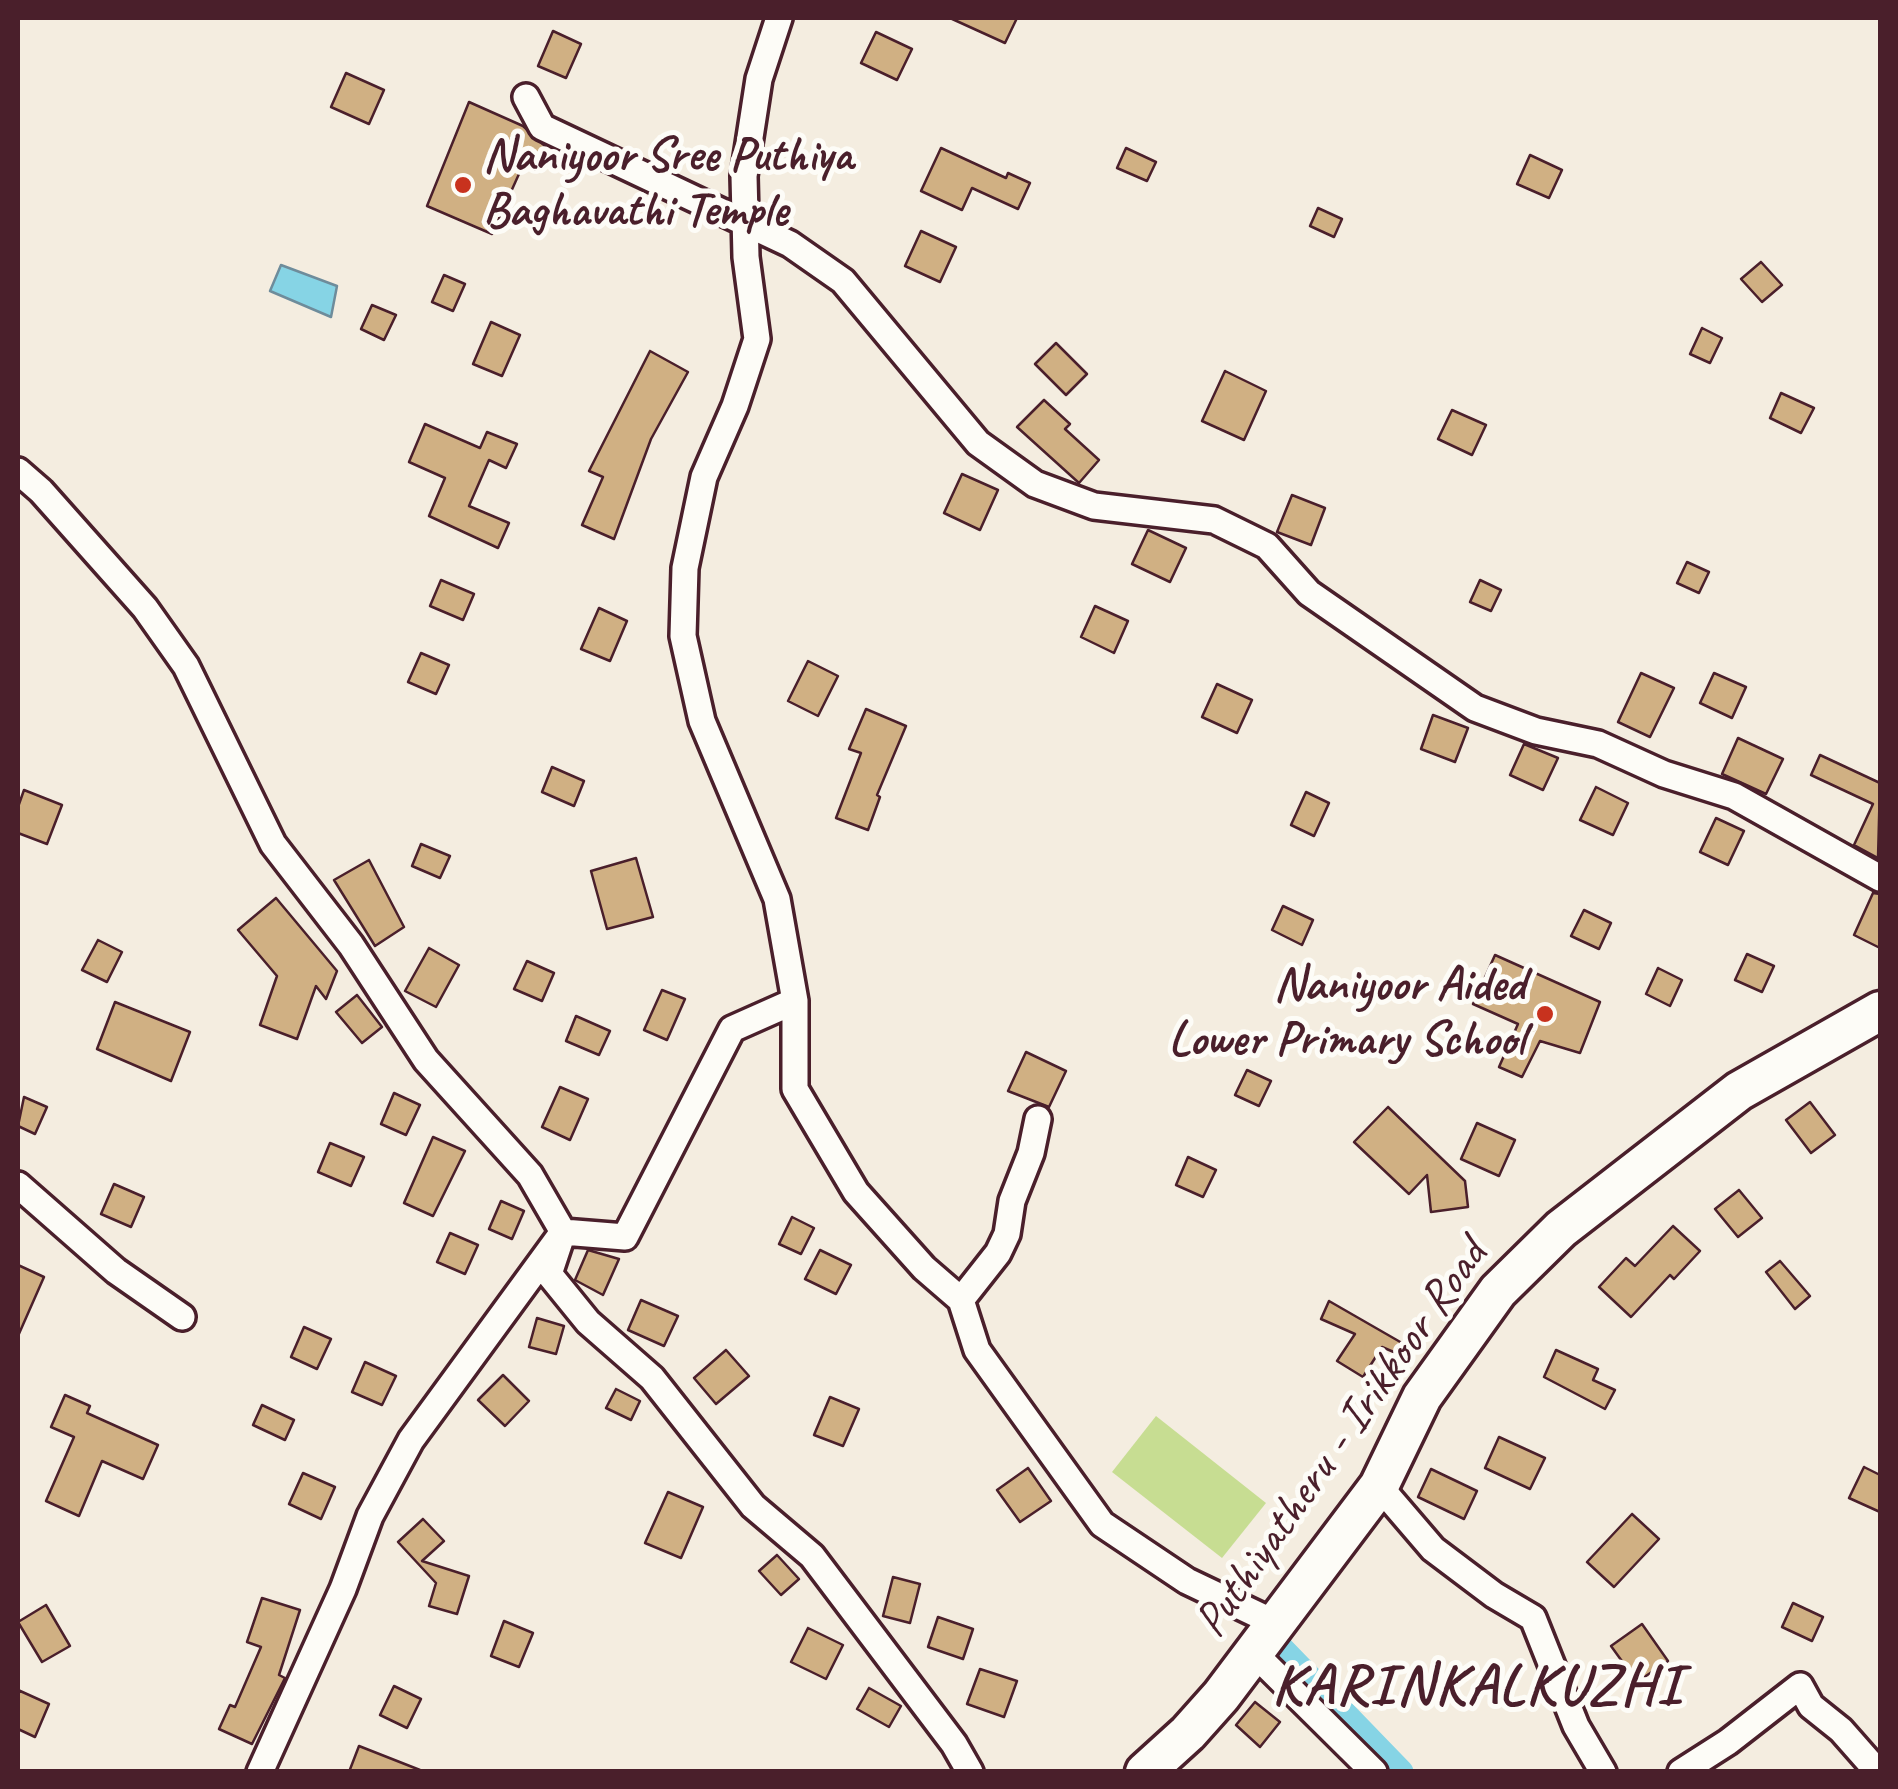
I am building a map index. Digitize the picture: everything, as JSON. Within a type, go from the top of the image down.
[{"type":"main road","name":"Puthiyatheru - Irikkoor Road","points":[[1144,1772],[1188,1733],[1379,1486],[1422,1397],[1498,1291],[1561,1228],[1739,1091],[1880,1011]]},
{"type":"street","points":[[779,18],[756,98],[744,176],[757,339],[735,406],[704,478],[685,568],[683,636],[702,721],[777,899],[795,1001],[796,1088],[856,1192],[924,1268],[960,1300],[977,1350],[1102,1524],[1264,1637],[1374,1772]]},
{"type":"street","points":[[526,96],[542,127],[671,184],[745,226],[790,244],[843,281],[978,443],[1034,484],[1094,506],[1214,520],[1267,546],[1310,593],[1475,708],[1536,731],[1598,744],[1664,774],[1734,796],[1880,878]]},
{"type":"street","points":[[18,471],[41,490],[132,593],[186,666],[273,844],[351,945],[426,1060],[530,1175],[563,1232],[549,1274],[588,1322],[652,1378],[753,1506],[812,1556],[954,1744],[970,1772]]},
{"type":"street","points":[[563,1232],[625,1238],[732,1030],[795,1001]]},
{"type":"street","points":[[960,1300],[998,1252],[1006,1234],[1038,1119]]},
{"type":"street","points":[[18,1184],[116,1271],[182,1317]]},
{"type":"street","points":[[260,1772],[344,1589],[370,1516],[411,1440],[563,1232]]},
{"type":"street","points":[[1379,1486],[1434,1549],[1494,1596],[1534,1618],[1576,1726],[1603,1772]]},
{"type":"street","points":[[1681,1772],[1728,1742],[1800,1686],[1811,1706],[1841,1730],[1878,1772]]},
{"type":"green space","points":[[1156,1416],[1266,1503],[1222,1558],[1112,1472]]},
{"type":"water","points":[[281,265],[337,286],[331,317],[270,291]]},
{"type":"building","points":[[950,18],[1017,18],[1005,43]]},
{"type":"building","points":[[553,31],[581,44],[566,78],[538,66]]},
{"type":"building","points":[[876,32],[912,49],[897,80],[861,63]]},
{"type":"building","points":[[346,73],[384,90],[369,124],[331,107]]},
{"type":"building","points":[[469,102],[523,126],[545,146],[535,170],[523,165],[492,234],[427,206]]},
{"type":"building","points":[[941,148],[1006,178],[1008,173],[1030,183],[1018,209],[972,188],[962,210],[921,191]]},
{"type":"building","points":[[1126,148],[1156,162],[1147,181],[1117,168]]},
{"type":"building","points":[[1530,155],[1562,170],[1549,198],[1517,184]]},
{"type":"building","points":[[1318,208],[1342,219],[1334,237],[1310,226]]},
{"type":"building","points":[[921,231],[956,247],[940,282],[905,266]]},
{"type":"building","points":[[1761,262],[1782,285],[1762,302],[1741,279]]},
{"type":"building","points":[[444,275],[465,284],[453,311],[432,302]]},
{"type":"building","points":[[372,305],[396,315],[384,340],[361,329]]},
{"type":"building","points":[[491,322],[520,335],[502,376],[473,364]]},
{"type":"building","points":[[1702,328],[1722,338],[1710,363],[1690,354]]},
{"type":"building","points":[[1056,343],[1087,374],[1066,395],[1035,364]]},
{"type":"building","points":[[650,351],[688,372],[651,439],[614,539],[582,525],[603,477],[589,471]]},
{"type":"building","points":[[1225,371],[1266,391],[1244,440],[1202,421]]},
{"type":"building","points":[[1781,393],[1814,408],[1801,433],[1770,418]]},
{"type":"building","points":[[1044,400],[1070,424],[1065,429],[1099,460],[1079,483],[1017,427]]},
{"type":"building","points":[[1452,410],[1486,425],[1472,455],[1438,439]]},
{"type":"building","points":[[425,424],[480,448],[487,432],[517,444],[506,468],[489,460],[469,506],[509,523],[498,548],[429,516],[445,478],[409,462]]},
{"type":"building","points":[[962,474],[998,490],[980,530],[944,513]]},
{"type":"building","points":[[1292,495],[1325,508],[1311,545],[1277,532]]},
{"type":"building","points":[[1148,530],[1186,548],[1170,582],[1132,564]]},
{"type":"building","points":[[1687,562],[1709,572],[1699,593],[1677,583]]},
{"type":"building","points":[[441,580],[474,594],[463,620],[430,606]]},
{"type":"building","points":[[1480,580],[1501,590],[1491,611],[1470,602]]},
{"type":"building","points":[[1095,606],[1128,621],[1114,653],[1081,637]]},
{"type":"building","points":[[599,608],[627,621],[610,661],[581,649]]},
{"type":"building","points":[[421,653],[449,665],[436,694],[408,682]]},
{"type":"building","points":[[808,661],[838,676],[818,716],[788,701]]},
{"type":"building","points":[[1641,673],[1674,688],[1650,737],[1618,722]]},
{"type":"building","points":[[1714,673],[1746,687],[1732,718],[1700,703]]},
{"type":"building","points":[[1217,684],[1252,700],[1237,733],[1202,717]]},
{"type":"building","points":[[866,709],[906,726],[877,795],[880,797],[868,830],[836,818],[861,753],[849,749]]},
{"type":"building","points":[[1433,715],[1468,728],[1455,762],[1421,749]]},
{"type":"building","points":[[1738,738],[1783,759],[1766,794],[1722,774]]},
{"type":"building","points":[[1524,744],[1558,758],[1543,790],[1510,775]]},
{"type":"building","points":[[1820,755],[1880,783],[1878,858],[1854,845],[1873,804],[1811,775]]},
{"type":"building","points":[[552,767],[584,781],[574,806],[542,792]]},
{"type":"building","points":[[1596,787],[1628,803],[1613,835],[1580,820]]},
{"type":"building","points":[[24,790],[62,805],[47,844],[18,833],[18,807]]},
{"type":"building","points":[[1306,792],[1329,803],[1314,836],[1291,825]]},
{"type":"building","points":[[1716,818],[1744,831],[1728,865],[1700,852]]},
{"type":"building","points":[[421,844],[450,856],[440,878],[412,866]]},
{"type":"building","points":[[636,858],[653,917],[607,929],[591,871]]},
{"type":"building","points":[[369,860],[404,927],[375,946],[334,880]]},
{"type":"building","points":[[1873,893],[1880,894],[1880,948],[1854,935]]},
{"type":"building","points":[[276,898],[337,971],[326,999],[316,986],[297,1039],[260,1025],[277,976],[238,930]]},
{"type":"building","points":[[1283,906],[1313,920],[1302,945],[1272,930]]},
{"type":"building","points":[[1584,910],[1611,923],[1599,949],[1571,936]]},
{"type":"building","points":[[98,940],[122,952],[107,982],[82,970]]},
{"type":"building","points":[[429,948],[459,965],[436,1007],[405,991]]},
{"type":"building","points":[[1747,954],[1774,966],[1762,992],[1735,980]]},
{"type":"building","name":"Naniyoor Aided Lower Primary School","points":[[1495,955],[1600,1002],[1580,1053],[1540,1041],[1522,1077],[1499,1067],[1518,1024],[1473,1004]]},
{"type":"building","points":[[527,961],[554,973],[542,1001],[514,989]]},
{"type":"building","points":[[1658,968],[1682,980],[1670,1006],[1646,994]]},
{"type":"building","points":[[662,990],[685,999],[667,1040],[644,1030]]},
{"type":"building","points":[[357,995],[382,1027],[362,1043],[336,1012]]},
{"type":"building","points":[[115,1002],[190,1032],[171,1081],[97,1049]]},
{"type":"building","points":[[576,1016],[610,1031],[599,1055],[566,1041]]},
{"type":"building","points":[[1026,1052],[1066,1071],[1049,1107],[1008,1091]]},
{"type":"building","points":[[1247,1070],[1271,1081],[1259,1106],[1235,1095]]},
{"type":"building","points":[[560,1087],[588,1099],[570,1140],[542,1127]]},
{"type":"building","points":[[394,1093],[420,1105],[406,1135],[381,1124]]},
{"type":"building","points":[[24,1097],[47,1107],[35,1134],[18,1126]]},
{"type":"building","points":[[1810,1102],[1835,1135],[1811,1153],[1786,1120]]},
{"type":"building","points":[[1388,1107],[1465,1181],[1468,1207],[1431,1212],[1427,1175],[1409,1194],[1354,1142]]},
{"type":"building","points":[[1477,1123],[1515,1140],[1499,1176],[1461,1159]]},
{"type":"building","points":[[433,1137],[465,1151],[433,1216],[404,1203]]},
{"type":"building","points":[[330,1143],[364,1157],[351,1186],[318,1172]]},
{"type":"building","points":[[1188,1157],[1216,1170],[1203,1197],[1176,1185]]},
{"type":"building","points":[[114,1184],[144,1197],[131,1227],[101,1214]]},
{"type":"building","points":[[1739,1190],[1762,1218],[1738,1237],[1715,1209]]},
{"type":"building","points":[[501,1201],[524,1211],[512,1239],[489,1229]]},
{"type":"building","points":[[792,1217],[814,1228],[801,1254],[779,1244]]},
{"type":"building","points":[[1673,1226],[1700,1251],[1674,1279],[1670,1275],[1631,1317],[1599,1287],[1626,1258],[1635,1266]]},
{"type":"building","points":[[450,1233],[478,1245],[465,1274],[437,1262]]},
{"type":"building","points":[[588,1250],[619,1259],[603,1295],[575,1280]]},
{"type":"building","points":[[820,1250],[851,1265],[836,1294],[805,1279]]},
{"type":"building","points":[[1780,1261],[1810,1296],[1795,1309],[1766,1272]]},
{"type":"building","points":[[18,1265],[44,1277],[18,1336]]},
{"type":"building","points":[[641,1300],[678,1316],[664,1346],[628,1330]]},
{"type":"building","points":[[1329,1301],[1402,1343],[1396,1353],[1382,1347],[1363,1377],[1337,1361],[1355,1334],[1321,1319]]},
{"type":"building","points":[[537,1318],[564,1326],[556,1354],[529,1347]]},
{"type":"building","points":[[304,1327],[331,1339],[317,1369],[291,1357]]},
{"type":"building","points":[[726,1350],[749,1376],[716,1404],[694,1378]]},
{"type":"building","points":[[1556,1350],[1598,1369],[1593,1380],[1615,1390],[1605,1409],[1544,1377]]},
{"type":"building","points":[[365,1362],[396,1376],[382,1405],[352,1392]]},
{"type":"building","points":[[503,1375],[529,1401],[505,1426],[478,1400]]},
{"type":"building","points":[[616,1389],[640,1401],[631,1420],[606,1408]]},
{"type":"building","points":[[65,1395],[90,1406],[87,1413],[158,1445],[143,1479],[102,1461],[79,1516],[46,1501],[74,1437],[51,1427]]},
{"type":"building","points":[[830,1397],[859,1409],[843,1446],[814,1435]]},
{"type":"building","points":[[262,1405],[294,1420],[285,1440],[253,1425]]},
{"type":"building","points":[[1499,1437],[1545,1458],[1530,1489],[1485,1468]]},
{"type":"building","points":[[1864,1467],[1880,1475],[1880,1512],[1849,1498]]},
{"type":"building","points":[[1028,1468],[1051,1501],[1020,1522],[997,1490]]},
{"type":"building","points":[[1431,1469],[1477,1491],[1464,1519],[1418,1497]]},
{"type":"building","points":[[303,1473],[335,1487],[321,1519],[289,1504]]},
{"type":"building","points":[[668,1492],[703,1507],[681,1558],[645,1543]]},
{"type":"building","points":[[1632,1514],[1659,1539],[1614,1587],[1587,1562]]},
{"type":"building","points":[[423,1519],[444,1541],[422,1561],[469,1576],[457,1614],[429,1606],[436,1583],[398,1542]]},
{"type":"building","points":[[777,1555],[799,1579],[781,1595],[759,1571]]},
{"type":"building","points":[[893,1577],[920,1584],[910,1623],[883,1616]]},
{"type":"building","points":[[262,1598],[300,1610],[279,1675],[285,1678],[252,1744],[219,1729],[230,1705],[235,1707],[261,1647],[247,1642]]},
{"type":"building","points":[[1793,1603],[1823,1617],[1812,1641],[1782,1627]]},
{"type":"building","points":[[46,1605],[70,1646],[42,1662],[18,1622]]},
{"type":"building","points":[[938,1617],[973,1629],[963,1659],[928,1647]]},
{"type":"building","points":[[504,1621],[533,1633],[519,1667],[491,1656]]},
{"type":"building","points":[[1642,1624],[1668,1661],[1637,1682],[1611,1646]]},
{"type":"building","points":[[808,1628],[843,1645],[826,1679],[791,1662]]},
{"type":"building","points":[[980,1669],[1017,1681],[1004,1717],[967,1704]]},
{"type":"building","points":[[394,1686],[421,1699],[407,1728],[380,1715]]},
{"type":"building","points":[[869,1688],[901,1706],[889,1727],[857,1709]]},
{"type":"building","points":[[18,1690],[49,1704],[35,1737],[18,1729]]},
{"type":"building","points":[[1255,1702],[1280,1722],[1260,1747],[1236,1725]]},
{"type":"building","points":[[359,1746],[420,1770],[349,1772]]},
{"type":"waterway","points":[[1279,1646],[1401,1772]]},
{"type":"place","name":"Naniyoor Sree Puthiya Baghavathi Temple","points":[[463,185]]},
{"type":"place","name":"Naniyoor Aided Lower Primary School","points":[[1545,1014]]},
{"type":"district","name":"KARINKALKUZHI","points":[[1477,1688]]}]
